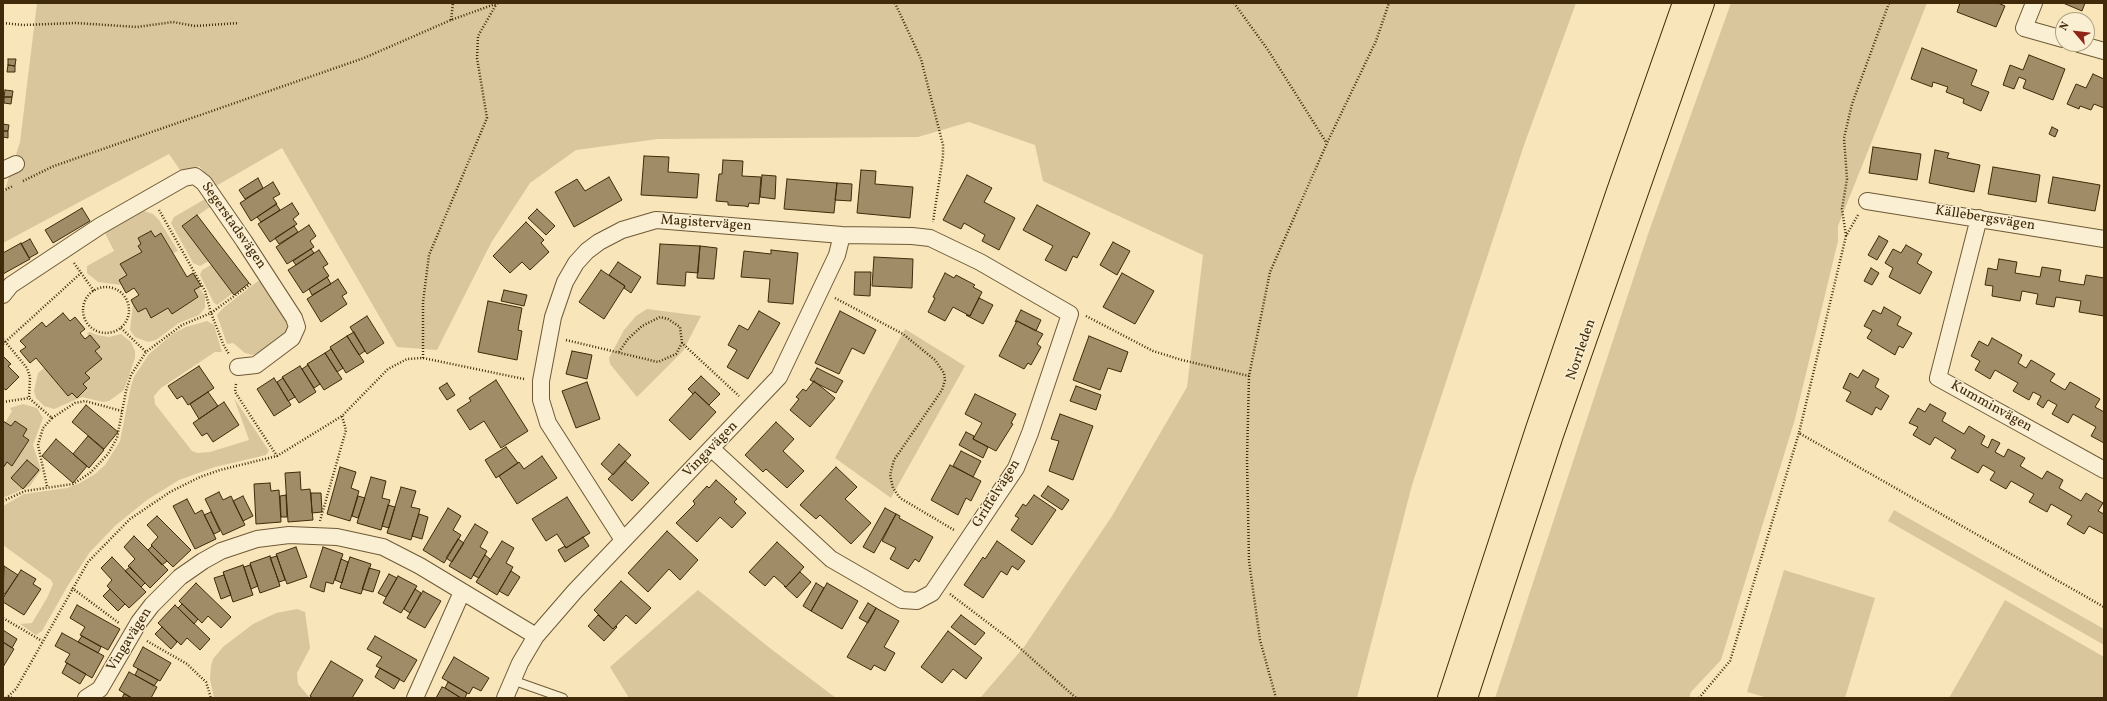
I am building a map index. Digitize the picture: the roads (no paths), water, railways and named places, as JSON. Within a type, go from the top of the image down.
[{"type":"highway","name":"Norrleden","points":[[1449,698],[1552,385],[1684,3]]},
{"type":"highway","name":"Norrleden","points":[[1466,698],[1552,435],[1702,3]]},
{"type":"street","points":[[2034,3],[2024,28],[2055,37]]},
{"type":"street","name":"Segerstadsvägen","points":[[3,295],[12,284],[100,226],[184,178],[195,176],[204,182],[265,272],[294,318],[297,327],[292,338],[256,365],[238,367]]},
{"type":"street","name":"Källebergsvägen","points":[[1867,201],[2104,238]]},
{"type":"street","name":"Kumminvägen","points":[[1979,218],[1938,378],[2104,470]]},
{"type":"street","name":"Magistervägen","points":[[623,540],[548,423],[541,400],[541,381],[549,336],[560,295],[576,263],[599,242],[622,230],[656,220],[842,235]]},
{"type":"street","name":"Griffelvägen","points":[[712,449],[831,559],[902,600],[917,601],[932,593],[1016,468],[1030,433],[1070,314],[980,262],[930,238],[912,236],[842,235]]},
{"type":"street","name":"Vingavägen","points":[[505,698],[512,680],[536,636],[623,540],[712,449],[779,377],[837,255],[842,235]]},
{"type":"street","name":"Vingavägen","points":[[86,698],[100,688],[132,633],[152,605],[175,582],[209,557],[222,551],[257,539],[288,534],[316,535],[348,539],[382,548],[420,566],[536,636]]},
{"type":"street","points":[[415,698],[462,592]]},
{"type":"lane","points":[[512,680],[563,698]]}]
